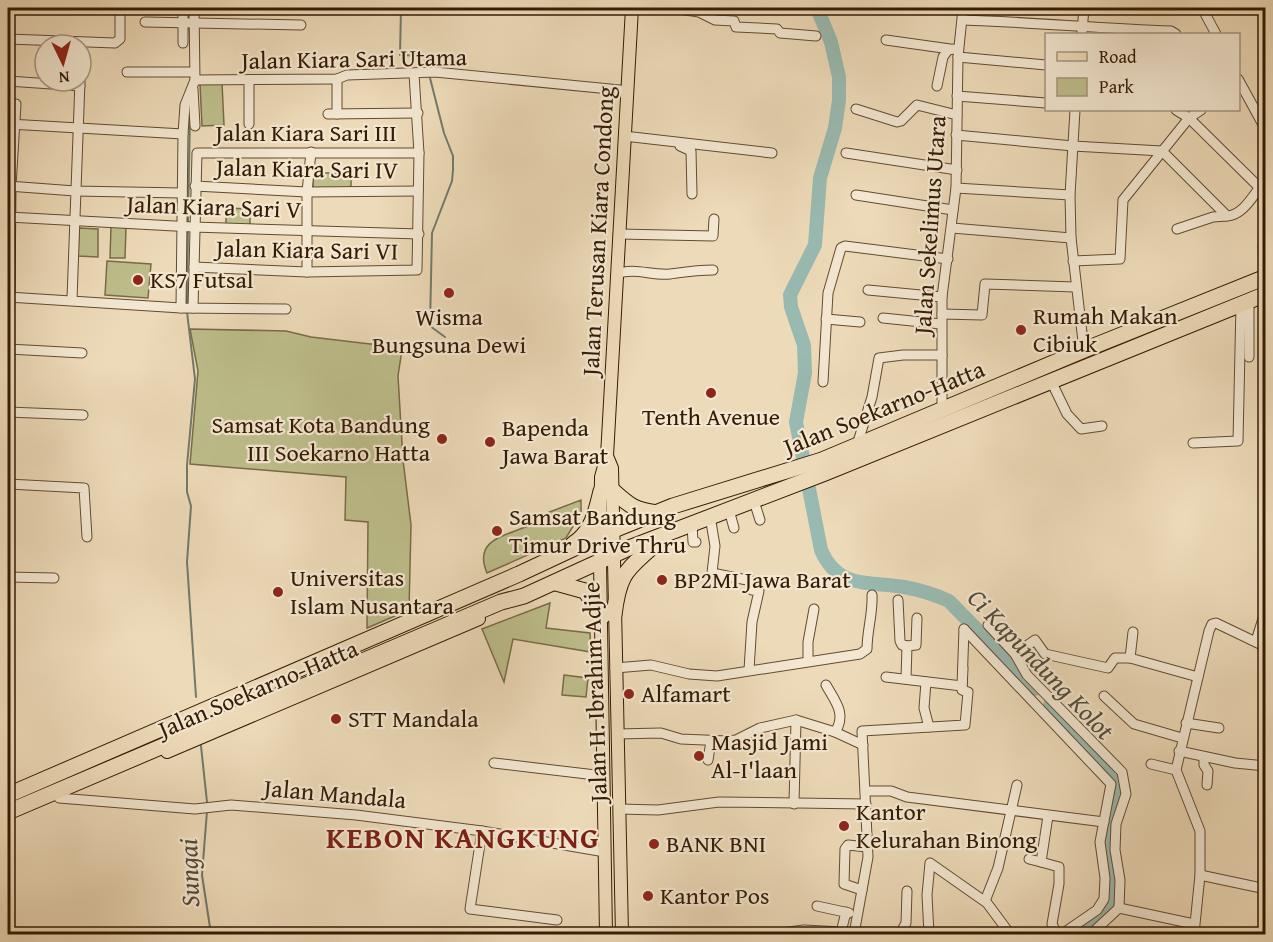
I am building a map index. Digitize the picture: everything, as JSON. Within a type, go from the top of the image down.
[{"type":"highway","name":"Jalan Soekarno-Hatta","points":[[824,466],[857,445],[1266,277]]},
{"type":"highway","name":"Jalan Soekarno-Hatta","points":[[8,795],[658,513],[698,498],[785,481],[1051,381],[1266,294]]},
{"type":"highway","name":"Jalan Soekarno-Hatta","points":[[8,812],[501,602],[524,596],[665,534],[754,501],[785,481]]},
{"type":"highway","points":[[548,560],[579,541],[588,529],[606,490],[639,511],[658,513]]},
{"type":"highway","points":[[556,583],[585,591],[609,615],[627,569],[665,534]]},
{"type":"main road","name":"Jalan Terusan Kiara Condong","points":[[606,534],[606,490],[602,468],[607,456],[632,8]]},
{"type":"main road","name":"Jalan H. Ibrahim Adjie","points":[[606,534],[609,615],[615,668],[622,934]]},
{"type":"main road","name":"Jalan Soekarno-Hatta","points":[[8,789],[496,579],[519,574]]},
{"type":"main road","name":"Jalan Soekarno-Hatta","points":[[8,818],[425,644],[524,596]]},
{"type":"main road","name":"Jalan H. Ibrahim Adjie","points":[[606,934],[604,776],[609,615]]},
{"type":"street","points":[[93,43],[118,41],[120,8]]},
{"type":"street","points":[[183,8],[190,22],[195,126]]},
{"type":"street","points":[[183,43],[194,8]]},
{"type":"street","points":[[672,8],[699,12],[715,20],[734,21],[736,27],[777,29],[780,33],[816,36]]},
{"type":"street","name":"Jalan Sekelimus Utara","points":[[942,409],[942,297],[956,188],[956,52],[963,20],[963,8]]},
{"type":"street","points":[[1082,31],[1084,8]]},
{"type":"street","points":[[1202,8],[1215,33]]},
{"type":"street","points":[[963,20],[1033,22],[1082,31],[1171,31],[1174,33]]},
{"type":"street","points":[[145,22],[301,25]]},
{"type":"street","points":[[8,39],[33,41]]},
{"type":"street","points":[[886,40],[1045,65]]},
{"type":"street","points":[[937,86],[943,57],[956,52]]},
{"type":"street","name":"Jalan Kiara Sari Utama","points":[[127,72],[192,87],[249,80],[435,72],[620,90]]},
{"type":"street","points":[[414,74],[418,113],[418,234]]},
{"type":"street","points":[[337,78],[333,114],[418,113]]},
{"type":"street","points":[[249,80],[249,124]]},
{"type":"street","points":[[1240,81],[1266,130]]},
{"type":"street","points":[[17,92],[12,82],[33,83]]},
{"type":"street","points":[[187,308],[194,267],[182,193],[183,134],[192,87]]},
{"type":"street","points":[[72,299],[79,93]]},
{"type":"street","points":[[957,96],[1045,103]]},
{"type":"street","points":[[15,104],[10,124],[9,297],[72,299],[187,308],[286,309]]},
{"type":"street","points":[[856,109],[897,122],[902,121],[917,105],[957,115]]},
{"type":"street","points":[[1075,111],[1070,195],[1071,238],[1084,350]]},
{"type":"street","points":[[1177,229],[1213,217],[1235,215],[1263,190],[1189,118],[1178,111]]},
{"type":"street","points":[[1073,261],[1120,259],[1124,200],[1189,118],[1200,111]]},
{"type":"street","points":[[10,124],[183,134]]},
{"type":"street","points":[[957,135],[1073,146],[1162,151],[1227,216]]},
{"type":"street","points":[[624,138],[772,153]]},
{"type":"street","points":[[624,138],[690,149],[692,194]]},
{"type":"street","points":[[307,272],[307,192],[311,152]]},
{"type":"street","name":"Jalan Kiara Sari III","points":[[195,186],[195,156],[199,153],[419,153]]},
{"type":"street","points":[[846,153],[957,170]]},
{"type":"street","points":[[9,186],[75,191],[182,193]]},
{"type":"street","points":[[187,308],[188,227],[195,186]]},
{"type":"street","name":"Jalan Kiara Sari IV","points":[[195,186],[307,192],[418,191]]},
{"type":"street","points":[[956,188],[1070,195]]},
{"type":"street","points":[[856,195],[953,210]]},
{"type":"street","name":"Jalan Kiara Sari V","points":[[9,217],[188,227],[418,234]]},
{"type":"street","points":[[619,234],[713,236],[714,219]]},
{"type":"street","points":[[952,228],[1071,238]]},
{"type":"street","name":"Jalan Kiara Sari VI","points":[[194,267],[307,272],[414,271],[418,268],[418,234]]},
{"type":"street","points":[[823,382],[828,293],[841,248],[845,246],[948,259]]},
{"type":"street","points":[[617,274],[624,271],[668,274],[683,270],[713,270]]},
{"type":"street","points":[[942,314],[982,315],[985,284],[1075,287]]},
{"type":"street","points":[[868,290],[942,297]]},
{"type":"street","points":[[1245,302],[1249,357]]},
{"type":"street","points":[[1193,443],[1238,441],[1245,302]]},
{"type":"street","points":[[884,318],[941,324]]},
{"type":"street","points":[[826,319],[860,321]]},
{"type":"street","points":[[8,349],[82,353]]},
{"type":"street","points":[[857,445],[872,397],[879,358],[903,355],[942,355]]},
{"type":"street","points":[[1051,381],[1073,424],[1081,429],[1102,426]]},
{"type":"street","points":[[8,412],[83,415]]},
{"type":"street","points":[[8,484],[84,488],[87,537]]},
{"type":"street","points":[[754,501],[760,520]]},
{"type":"street","points":[[729,510],[734,528]]},
{"type":"street","points":[[710,516],[715,546],[712,573],[752,581],[752,590],[759,591],[752,622],[749,670]]},
{"type":"street","points":[[692,524],[693,542],[696,542]]},
{"type":"street","points":[[8,577],[54,578]]},
{"type":"street","points":[[615,668],[651,665],[689,674],[717,676],[860,654],[866,651],[867,631],[873,614],[872,596]]},
{"type":"street","points":[[898,600],[902,645],[916,645],[917,618]]},
{"type":"street","points":[[808,661],[808,642],[814,609]]},
{"type":"street","points":[[1256,641],[1266,609]]},
{"type":"street","points":[[1194,934],[1200,875],[1200,831],[1176,770],[1182,738],[1211,627],[1216,623],[1266,647]]},
{"type":"street","points":[[988,625],[1000,641],[1015,654],[1027,675],[1122,772],[1126,794],[1116,824],[1115,850],[1120,880],[1119,908],[1091,934]]},
{"type":"street","points":[[886,677],[962,686],[964,628],[1111,784],[1112,791],[1101,842],[1105,878],[1104,899],[1097,910],[1062,934]]},
{"type":"street","points":[[1130,658],[1133,632]]},
{"type":"street","points":[[1015,654],[1035,640],[1045,654],[1108,668],[1115,658],[1130,658],[1198,677]]},
{"type":"street","points":[[988,652],[1000,641]]},
{"type":"street","points":[[906,680],[908,646]]},
{"type":"street","points":[[854,934],[867,868],[866,791],[862,731],[962,726],[967,723],[968,692],[962,690],[963,668]]},
{"type":"street","points":[[926,682],[924,708],[929,727]]},
{"type":"street","points":[[826,685],[840,712],[841,721],[835,732]]},
{"type":"street","points":[[1104,696],[1134,724],[1182,738]]},
{"type":"street","points":[[617,734],[661,733],[681,739],[736,740],[760,728],[796,720],[835,732],[863,745]]},
{"type":"street","points":[[794,804],[796,720]]},
{"type":"street","points":[[1186,723],[1219,728]]},
{"type":"street","points":[[708,760],[711,741]]},
{"type":"street","points":[[1179,751],[1204,758],[1266,766]]},
{"type":"street","points":[[1204,758],[1204,765],[1208,771],[1207,785]]},
{"type":"street","points":[[494,763],[604,776]]},
{"type":"street","points":[[1151,764],[1176,770]]},
{"type":"street","points":[[985,901],[998,868],[1017,785]]},
{"type":"street","points":[[866,791],[889,791],[907,797],[1104,822]]},
{"type":"street","name":"Jalan Mandala","points":[[59,798],[195,809],[231,805],[357,815],[482,831],[605,852]]},
{"type":"street","points":[[619,809],[658,810],[710,803],[866,804]]},
{"type":"street","points":[[1041,862],[1048,816]]},
{"type":"street","points":[[482,831],[470,909],[557,920]]},
{"type":"street","points":[[862,890],[844,884],[845,849],[848,845],[867,847]]},
{"type":"street","points":[[1029,859],[1059,867],[1059,885],[1052,924],[1057,934]]},
{"type":"street","points":[[929,934],[927,894],[930,863],[985,901],[1010,934]]},
{"type":"street","points":[[1200,875],[1266,889]]},
{"type":"street","points":[[900,934],[906,923],[907,891]]},
{"type":"street","points":[[817,906],[857,914]]},
{"type":"street","points":[[1119,908],[1194,924]]},
{"type":"street","points":[[773,934],[804,930],[841,932],[846,912]]},
{"type":"green space","points":[[222,83],[224,125],[202,126],[200,84]]},
{"type":"green space","points":[[313,173],[351,173],[351,189],[313,189]]},
{"type":"green space","points":[[226,208],[250,209],[250,226],[226,225]]},
{"type":"green space","points":[[111,226],[126,227],[125,258],[110,258]]},
{"type":"green space","points":[[79,228],[98,229],[98,257],[78,256]]},
{"type":"green space","points":[[107,261],[151,264],[148,298],[105,295]]},
{"type":"green space","points":[[190,329],[286,331],[311,337],[370,344],[403,343],[398,376],[403,460],[411,525],[409,610],[367,628],[368,522],[345,520],[346,477],[190,464],[198,371]]},
{"type":"green space","points":[[581,500],[581,513],[566,538],[487,573],[484,553],[493,541],[528,526],[531,519]]},
{"type":"green space","points":[[550,603],[546,628],[590,633],[591,652],[513,639],[504,682],[482,629]]},
{"type":"green space","points":[[564,675],[588,678],[586,697],[562,695]]},
{"type":"waterway","points":[[189,19],[190,8]]},
{"type":"waterway","points":[[401,8],[400,55],[424,56],[427,68]]},
{"type":"waterway","name":"Ci Kapundung Kolot","points":[[817,8],[831,42],[839,77],[839,100],[835,128],[820,178],[815,245],[790,295],[791,307],[804,345],[805,373],[796,422],[821,550],[836,572],[846,578],[916,589],[949,601],[1035,689]]},
{"type":"waterway","points":[[189,24],[190,37]]},
{"type":"waterway","points":[[430,78],[444,133],[453,156],[452,181],[432,233],[430,326],[445,337]]},
{"type":"waterway","points":[[188,222],[190,114]]},
{"type":"waterway","points":[[187,306],[188,228]]},
{"type":"waterway","points":[[187,312],[195,379],[187,465],[187,492],[191,506],[187,562],[196,697]]},
{"type":"waterway","name":"Ci Kapundung Kolot","points":[[1050,705],[1109,767],[1117,778],[1120,790],[1109,838],[1115,889],[1113,903],[1078,934]]},
{"type":"waterway","points":[[201,746],[207,802]]},
{"type":"waterway","name":"Sungai","points":[[207,811],[202,875],[211,934]]},
{"type":"place","name":"KS7 Futsal","points":[[138,280]]},
{"type":"place","name":"Wisma Bungsuna Dewi","points":[[449,293]]},
{"type":"place","name":"Rumah Makan Cibiuk","points":[[1021,330]]},
{"type":"place","name":"Tenth Avenue","points":[[711,393]]},
{"type":"place","name":"Samsat Kota Bandung III Soekarno Hatta","points":[[442,439]]},
{"type":"place","name":"Bapenda Jawa Barat","points":[[490,442]]},
{"type":"place","name":"Samsat Bandung Timur Drive Thru","points":[[497,531]]},
{"type":"place","name":"BP2MI Jawa Barat","points":[[662,580]]},
{"type":"place","name":"Universitas Islam Nusantara","points":[[278,592]]},
{"type":"place","name":"Alfamart","points":[[629,694]]},
{"type":"place","name":"STT Mandala","points":[[336,719]]},
{"type":"place","name":"Masjid Jami Al-I'laan","points":[[699,756]]},
{"type":"place","name":"Kantor Kelurahan Binong","points":[[844,826]]},
{"type":"place","name":"BANK BNI","points":[[654,844]]},
{"type":"place","name":"Kantor Pos","points":[[648,896]]},
{"type":"district","name":"KEBON KANGKUNG","points":[[463,838]]}]
